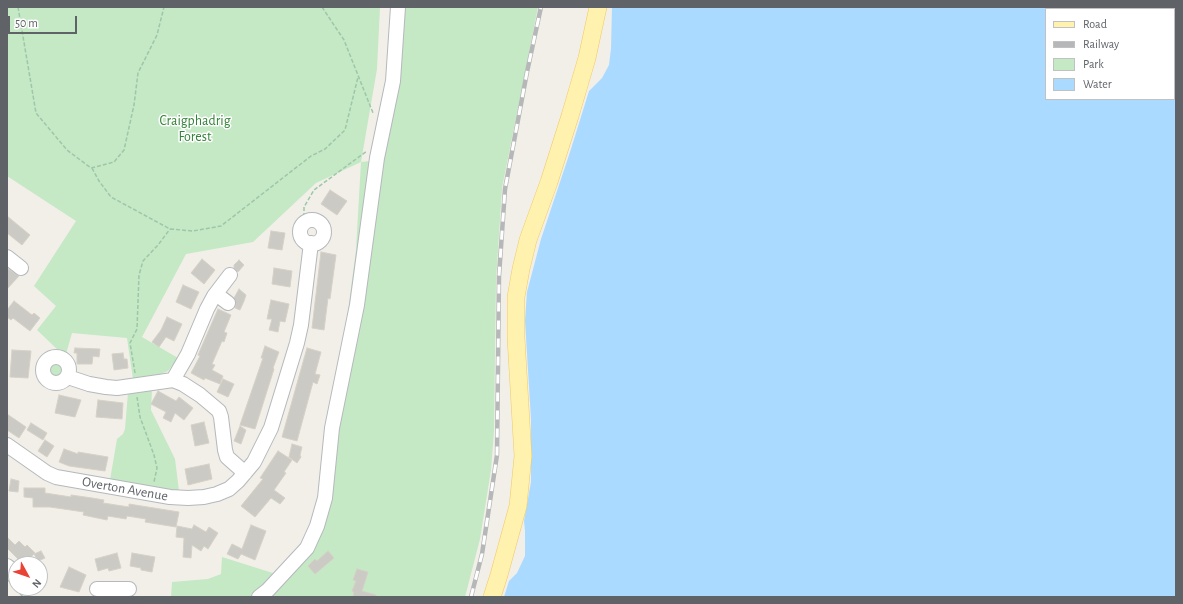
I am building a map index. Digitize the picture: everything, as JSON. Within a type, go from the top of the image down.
[{"type":"main road","points":[[492,597],[518,506],[523,456],[516,338],[516,297],[521,269],[528,240],[549,182],[570,116],[587,58],[598,7]]},
{"type":"street","points":[[259,597],[268,590],[306,548],[317,526],[325,498],[332,428],[357,305],[379,145],[393,80],[398,7]]},
{"type":"street","points":[[315,220],[321,224],[323,228],[323,235],[318,242],[311,244],[301,237],[300,230],[304,223],[315,220]]},
{"type":"street","name":"Overton Avenue","points":[[7,445],[47,473],[56,477],[188,498],[204,497],[229,489],[254,462],[262,449],[271,428],[297,343],[301,324],[311,244]]},
{"type":"street","points":[[7,257],[21,268]]},
{"type":"street","points":[[173,380],[188,354],[207,309],[230,275]]},
{"type":"street","points":[[216,294],[228,303]]},
{"type":"street","points":[[68,377],[89,384],[117,388],[173,380],[183,384],[200,395],[219,411],[227,457],[245,473]]},
{"type":"street","points":[[106,592],[129,589]]},
{"type":"path","points":[[18,7],[36,113],[67,150],[91,168],[111,197],[170,229],[193,232],[221,226],[311,156],[325,149],[345,130],[358,77]]},
{"type":"path","points":[[91,168],[114,162],[124,150],[134,105],[138,73],[157,35],[164,7]]},
{"type":"path","points":[[322,7],[344,40],[373,113],[385,121]]},
{"type":"path","points":[[304,223],[304,207],[314,190],[362,154],[379,145]]},
{"type":"path","points":[[152,493],[157,468],[154,454],[140,417],[136,393],[137,385],[130,343],[137,329],[139,274],[143,261],[170,229]]},
{"type":"green space","name":"Craigphadrig Forest","points":[[7,7],[380,7],[377,69],[361,162],[316,183],[253,242],[186,254],[142,337],[178,358],[168,371],[161,374],[133,379],[127,338],[72,333],[66,354],[58,350],[37,330],[56,306],[34,286],[76,221],[7,176]]},
{"type":"green space","points":[[404,7],[538,7],[502,188],[496,280],[494,431],[491,470],[480,539],[465,597],[171,597],[172,582],[208,579],[221,574],[222,557],[276,574],[303,543],[307,536],[318,503],[344,342],[356,250],[361,162],[380,160]]},
{"type":"green space","points":[[54,364],[58,364],[62,370],[58,376],[54,376],[50,372],[50,368]]},
{"type":"green space","points":[[152,390],[151,410],[175,459],[179,491],[110,480],[117,439],[123,434],[125,429],[128,393]]},
{"type":"water","points":[[612,7],[1176,7],[1176,597],[504,597],[509,581],[517,573],[525,556],[524,521],[531,482],[531,419],[525,321],[527,292],[541,239],[589,91],[602,78],[609,65]]},
{"type":"building","points":[[330,190],[347,201],[337,215],[321,204]]},
{"type":"building","points":[[7,216],[30,235],[22,245],[7,233]]},
{"type":"building","points":[[271,231],[285,233],[282,250],[268,248]]},
{"type":"building","points":[[321,252],[336,255],[324,330],[312,328]]},
{"type":"building","points":[[202,259],[215,270],[204,284],[191,273]]},
{"type":"building","points":[[239,260],[244,265],[238,272],[234,268],[234,265]]},
{"type":"building","points":[[7,268],[19,276],[7,289]]},
{"type":"building","points":[[274,268],[292,271],[290,287],[272,284]]},
{"type":"building","points":[[183,285],[199,292],[191,309],[176,302]]},
{"type":"building","points":[[239,289],[246,295],[240,310],[235,308],[236,304],[234,298]]},
{"type":"building","points":[[271,300],[289,304],[285,322],[280,321],[278,332],[269,330],[272,319],[267,319]]},
{"type":"building","points":[[14,301],[32,315],[34,313],[40,318],[30,331],[13,318],[11,320],[7,317],[7,310]]},
{"type":"building","points":[[218,309],[231,315],[224,332],[227,333],[224,342],[222,341],[212,364],[215,365],[212,370],[223,376],[220,384],[205,378],[204,380],[191,373],[200,356],[198,355]]},
{"type":"building","points":[[167,317],[182,324],[174,341],[166,337],[159,347],[152,342],[161,330]]},
{"type":"building","points":[[265,346],[279,352],[255,429],[240,425],[263,358],[261,358]]},
{"type":"building","points":[[75,348],[100,349],[99,357],[93,356],[92,364],[77,364],[77,353],[74,353]]},
{"type":"building","points":[[307,348],[321,352],[315,374],[320,375],[317,384],[313,382],[297,441],[282,437]]},
{"type":"building","points":[[12,350],[31,351],[28,378],[10,377]]},
{"type":"building","points":[[123,353],[124,359],[127,359],[128,368],[114,370],[112,354]]},
{"type":"building","points":[[223,379],[234,384],[228,397],[217,392]]},
{"type":"building","points":[[158,391],[176,401],[179,397],[193,408],[184,420],[175,413],[171,422],[163,418],[166,412],[151,404]]},
{"type":"building","points":[[59,395],[81,400],[75,417],[55,413]]},
{"type":"building","points":[[98,400],[123,403],[122,419],[96,417]]},
{"type":"building","points":[[7,414],[26,427],[19,438],[7,430]]},
{"type":"building","points":[[204,422],[209,443],[195,446],[191,425]]},
{"type":"building","points":[[31,423],[47,433],[43,440],[27,430]]},
{"type":"building","points":[[240,426],[246,430],[241,444],[234,441]]},
{"type":"building","points":[[45,440],[54,446],[47,457],[38,451]]},
{"type":"building","points":[[292,444],[302,447],[301,457],[297,463],[289,457]]},
{"type":"building","points":[[64,449],[78,454],[78,452],[108,457],[105,471],[69,466],[59,462]]},
{"type":"building","points":[[278,451],[292,460],[284,472],[286,473],[274,490],[285,498],[280,504],[271,498],[255,517],[241,506],[263,479],[260,478]]},
{"type":"building","points":[[209,464],[212,479],[188,485],[185,469]]},
{"type":"building","points":[[11,479],[19,481],[18,492],[9,491]]},
{"type":"building","points":[[24,488],[45,488],[45,493],[104,500],[103,503],[129,507],[129,504],[179,512],[176,527],[145,522],[146,519],[127,516],[126,519],[108,516],[107,520],[83,515],[84,512],[50,507],[33,507],[33,498],[24,497]]},
{"type":"building","points":[[194,525],[206,532],[209,527],[218,533],[208,549],[204,546],[201,551],[192,545],[191,558],[183,557],[184,538],[176,537],[177,526],[192,529]]},
{"type":"building","points":[[251,525],[266,531],[255,560],[241,554],[238,559],[227,554],[232,544],[242,549]]},
{"type":"building","points":[[7,537],[15,545],[19,541],[25,547],[27,545],[35,553],[32,556],[15,556],[7,548]]},
{"type":"building","points":[[41,551],[44,556],[35,556],[34,554]]},
{"type":"building","points":[[328,551],[334,558],[315,574],[308,566],[315,559],[317,561]]},
{"type":"building","points":[[117,553],[121,568],[109,571],[108,568],[98,571],[95,559]]},
{"type":"building","points":[[132,553],[155,557],[152,572],[130,566]]},
{"type":"building","points":[[69,567],[86,575],[79,592],[60,587]]},
{"type":"building","points":[[357,569],[368,572],[362,591],[376,595],[376,597],[353,597],[354,592],[352,591],[356,581],[353,580]]},
{"type":"railway","points":[[471,597],[482,554],[497,455],[499,276],[505,189],[541,7]]}]
